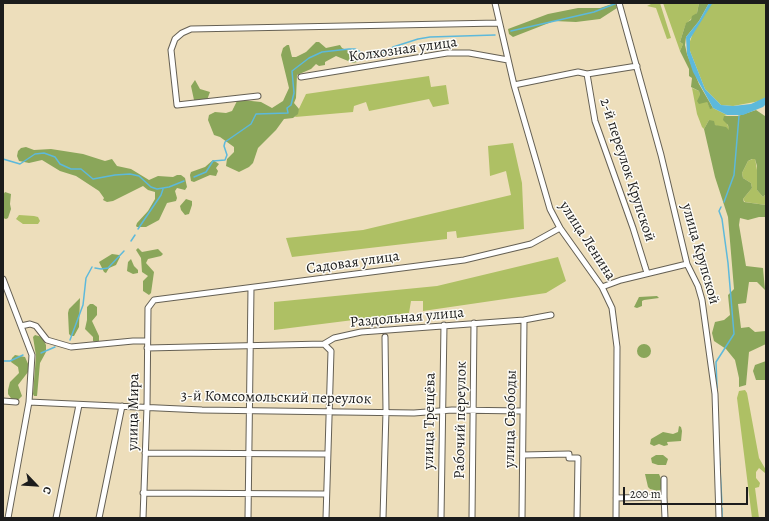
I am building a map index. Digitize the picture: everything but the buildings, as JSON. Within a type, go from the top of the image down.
[{"type":"street","name":"улица Ленина","points":[[495,3],[514,86],[550,209],[560,228],[602,287],[612,308],[617,347],[616,518]]},
{"type":"street","name":"улица Крупской","points":[[619,4],[637,66],[687,264],[698,286],[702,300],[714,387],[719,518]]},
{"type":"street","points":[[258,96],[177,105],[171,50],[175,39],[182,33],[191,29],[499,23]]},
{"type":"street","name":"Колхозная улица","points":[[301,77],[447,53],[468,53],[508,60]]},
{"type":"street","points":[[514,86],[578,72],[587,74],[637,66]]},
{"type":"street","name":"2-й переулок Крупской","points":[[587,74],[596,120],[647,273]]},
{"type":"street","name":"Садовая улица","points":[[148,308],[151,302],[156,299],[464,260],[531,244],[560,228]]},
{"type":"street","points":[[602,287],[621,280],[687,264]]},
{"type":"street","points":[[3,279],[32,355],[29,402],[8,518]]},
{"type":"street","points":[[248,518],[251,409],[249,347],[252,288]]},
{"type":"street","name":"улица Мира","points":[[143,518],[147,407],[148,308]]},
{"type":"street","name":"Раздольная улица","points":[[147,348],[249,347],[324,344],[334,338],[361,332],[524,320],[551,315]]},
{"type":"street","name":"улица Свободы","points":[[522,518],[524,320]]},
{"type":"street","name":"Рабочий переулок","points":[[472,518],[474,323]]},
{"type":"street","points":[[21,326],[30,324],[36,326],[47,340],[71,347],[133,340],[147,341]]},
{"type":"street","name":"улица Трещёва","points":[[441,518],[444,325]]},
{"type":"street","points":[[383,518],[386,411],[384,337]]},
{"type":"street","points":[[324,344],[331,351],[328,410],[326,518]]},
{"type":"street","points":[[3,401],[16,402]]},
{"type":"street","name":"3-й Комсомольский переулок","points":[[29,402],[202,410],[328,410],[414,413],[473,410],[523,411]]},
{"type":"street","points":[[56,518],[79,405]]},
{"type":"street","points":[[99,518],[122,406]]},
{"type":"street","points":[[145,452],[327,454]]},
{"type":"street","points":[[523,455],[569,454],[569,458],[578,458],[577,518]]},
{"type":"street","points":[[664,479],[665,518]]},
{"type":"street","points":[[143,494],[326,494]]},
{"type":"street","points":[[616,498],[664,496]]},
{"type":"green space","points":[[615,3],[617,8],[600,19],[576,22],[554,21],[513,37],[509,34],[508,29],[548,14],[578,8],[600,8]]},
{"type":"green space","points":[[653,3],[660,3],[671,38],[667,39],[656,8],[647,6]]},
{"type":"green space","points":[[663,3],[699,3],[697,13],[686,24],[684,29],[680,42],[683,44],[680,51]]},
{"type":"green space","points":[[699,3],[709,3],[699,21],[686,37],[685,45],[699,84],[713,108],[710,109],[707,102],[699,104],[697,101],[700,95],[699,91],[691,87],[692,78],[689,76],[689,69],[680,51],[683,44],[680,42],[686,23],[697,13]]},
{"type":"green space","points":[[712,3],[766,3],[766,97],[760,101],[733,106],[721,105],[705,89],[690,51],[689,44],[694,30]]},
{"type":"green space","points":[[316,42],[319,42],[326,48],[340,45],[342,48],[355,54],[358,58],[357,62],[353,63],[336,56],[325,62],[325,65],[319,66],[316,64],[311,69],[297,75],[296,98],[294,103],[299,109],[298,114],[293,118],[284,119],[276,130],[258,148],[253,163],[249,167],[239,172],[226,166],[227,159],[234,152],[234,147],[220,137],[214,135],[208,120],[209,115],[215,112],[226,113],[232,111],[237,101],[242,100],[261,102],[272,108],[283,101],[289,88],[281,55],[283,48],[289,45],[292,57],[296,57],[306,52]]},
{"type":"green space","points":[[429,76],[431,87],[446,85],[449,104],[433,107],[429,99],[369,111],[366,102],[354,106],[353,112],[295,117],[306,94]]},
{"type":"green space","points":[[195,80],[200,89],[210,92],[207,100],[194,100],[191,86]]},
{"type":"green space","points":[[692,88],[699,91],[700,95],[707,102],[710,108],[727,115],[724,116],[730,131],[715,125],[709,120],[704,129],[702,127],[697,114]]},
{"type":"green space","points":[[756,110],[765,116],[766,119],[766,194],[763,197],[757,190],[757,166],[755,159],[752,159],[748,161],[742,173],[743,178],[751,183],[752,188],[743,199],[744,202],[766,205],[766,217],[748,220],[740,218],[739,225],[746,266],[763,268],[765,290],[757,282],[749,282],[746,303],[738,304],[741,328],[749,327],[755,332],[766,331],[766,344],[749,352],[746,385],[739,387],[739,378],[735,360],[726,349],[714,341],[712,333],[715,322],[724,320],[730,315],[728,295],[734,289],[728,217],[715,177],[704,129],[709,120],[714,121],[715,125],[726,127],[729,130],[728,125],[723,120],[724,116],[738,116]]},
{"type":"green space","points":[[513,143],[522,183],[524,229],[457,238],[456,231],[447,232],[447,239],[292,257],[286,238],[363,230],[511,195],[506,171],[490,176],[488,146]]},
{"type":"green space","points":[[26,147],[34,150],[51,149],[83,154],[105,161],[112,159],[117,166],[131,169],[149,180],[158,176],[173,177],[181,175],[185,178],[187,187],[185,190],[177,188],[175,191],[177,198],[176,201],[167,203],[159,220],[146,227],[137,227],[137,223],[148,211],[155,199],[155,192],[148,190],[143,186],[113,201],[107,202],[103,200],[104,198],[99,191],[76,176],[60,171],[42,160],[29,163],[19,161],[17,156],[18,151],[21,148]]},
{"type":"green space","points":[[755,158],[758,176],[757,190],[763,197],[766,194],[766,205],[745,202],[743,199],[752,188],[751,183],[743,178],[742,173],[748,161]]},
{"type":"green space","points":[[213,160],[219,164],[216,168],[218,171],[216,176],[210,175],[194,182],[191,181],[191,172],[205,167]]},
{"type":"green space","points":[[5,192],[11,194],[11,209],[8,218],[6,219],[3,218],[3,195]]},
{"type":"green space","points":[[186,199],[192,201],[192,205],[189,214],[185,215],[180,206]]},
{"type":"green space","points":[[19,215],[38,217],[40,221],[38,224],[23,224],[16,219]]},
{"type":"green space","points":[[138,248],[142,252],[158,249],[163,254],[161,256],[148,259],[146,263],[154,272],[151,293],[149,295],[143,291],[143,281],[148,276],[142,272],[141,258],[136,250]]},
{"type":"green space","points":[[112,254],[119,255],[120,257],[116,265],[109,268],[106,273],[99,262]]},
{"type":"green space","points":[[558,257],[566,281],[546,293],[423,311],[423,301],[411,301],[409,313],[274,330],[274,302],[437,286]]},
{"type":"green space","points":[[131,259],[134,266],[138,270],[138,273],[133,274],[127,271],[128,262]]},
{"type":"green space","points":[[657,296],[659,298],[644,300],[642,301],[642,306],[637,308],[634,307],[639,297]]},
{"type":"green space","points":[[80,298],[79,327],[74,336],[71,336],[69,334],[68,313],[69,309]]},
{"type":"green space","points":[[90,304],[97,307],[97,315],[92,321],[99,336],[99,341],[95,342],[93,341],[93,337],[85,329],[87,307]]},
{"type":"green space","points":[[35,335],[42,337],[46,345],[46,352],[40,363],[37,396],[34,396],[33,394],[36,356],[33,337]]},
{"type":"green space","points":[[644,344],[649,346],[651,351],[649,356],[644,358],[639,356],[637,351],[639,346]]},
{"type":"green space","points":[[15,355],[25,357],[29,366],[28,372],[18,385],[22,396],[18,400],[13,401],[8,394],[8,390],[10,382],[19,373],[18,367],[11,362]]},
{"type":"green space","points":[[766,361],[766,380],[756,380],[753,371],[755,365]]},
{"type":"green space","points":[[745,390],[747,393],[759,458],[766,470],[765,473],[759,468],[756,472],[756,478],[760,483],[759,487],[755,488],[759,518],[752,518],[737,398],[739,391]]},
{"type":"green space","points":[[679,426],[681,427],[682,431],[681,441],[667,442],[668,445],[664,446],[659,444],[654,446],[650,444],[651,439],[663,432],[673,434],[678,432]]},
{"type":"green space","points":[[656,455],[663,455],[668,459],[666,465],[652,463],[651,458]]},
{"type":"green space","points":[[645,474],[659,474],[664,486],[662,489],[658,491],[650,489],[648,487]]},
{"type":"water","points":[[709,3],[712,4],[690,39],[690,51],[705,89],[721,105],[733,106],[751,104],[766,97],[766,104],[763,107],[743,115],[727,115],[713,108],[693,72],[687,54],[686,37],[699,21]]},
{"type":"waterway","points":[[511,31],[594,12],[617,3]]},
{"type":"waterway","points":[[194,177],[206,172],[213,161],[225,160],[227,155],[224,146],[225,142],[251,124],[256,114],[288,113],[287,108],[291,105],[294,93],[292,71],[309,58],[322,52],[349,49],[355,49],[366,55],[386,52],[393,47],[418,39],[430,37],[495,35]]},
{"type":"waterway","points":[[724,202],[734,175],[739,116]]},
{"type":"waterway","points":[[3,159],[20,164],[35,154],[44,153],[55,157],[60,164],[71,169],[81,169],[93,179],[130,174],[139,176],[151,187],[157,189],[169,187],[184,181]]},
{"type":"waterway","points":[[138,229],[161,195],[163,189]]},
{"type":"waterway","points":[[717,388],[716,362],[734,334],[728,263],[722,219],[719,211],[721,207]]},
{"type":"waterway","points":[[131,241],[135,235]]},
{"type":"waterway","points":[[95,268],[108,268],[124,251]]},
{"type":"waterway","points":[[70,340],[83,305],[86,278],[92,267]]},
{"type":"waterway","points":[[41,353],[55,347]]},
{"type":"waterway","points":[[3,361],[10,361],[23,355]]},
{"type":"waterway","points":[[719,453],[720,465]]},
{"type":"waterway","points":[[720,468],[722,505]]},
{"type":"waterway","points":[[722,508],[722,518]]}]
